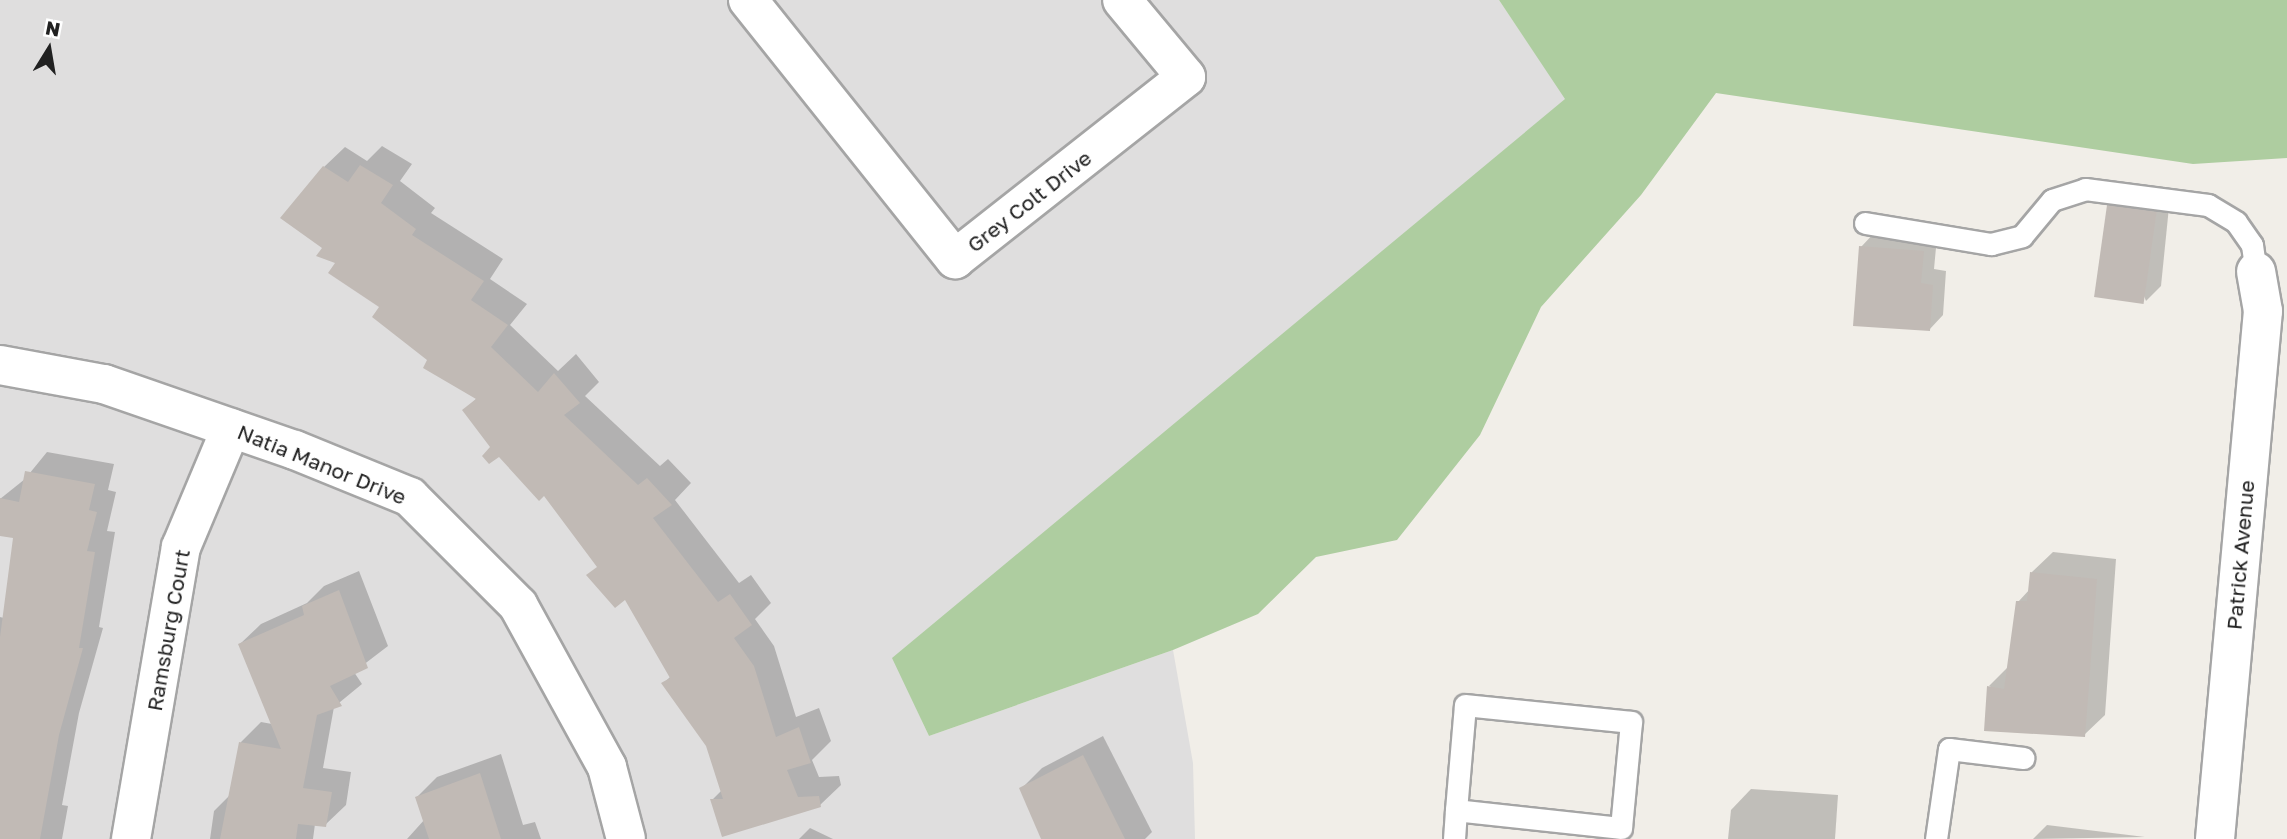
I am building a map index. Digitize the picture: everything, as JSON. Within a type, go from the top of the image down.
[{"type":"street","name":"Grey Colt Drive","points":[[748,0],[955,259],[1186,78],[1122,0]]},
{"type":"street","name":"Patrick Avenue","points":[[2215,839],[2263,311],[2256,272]]},
{"type":"street","name":"Natia Manor Drive","points":[[0,365],[104,384],[232,428],[410,497],[518,605],[607,767],[626,839]]},
{"type":"street","name":"Ramsburg Court","points":[[131,839],[181,547],[232,428]]},
{"type":"lane","points":[[1865,223],[1991,244],[2022,236],[2052,200],[2085,190],[2153,198],[2208,205],[2236,222],[2252,245],[2256,272]]},
{"type":"lane","points":[[1454,839],[1456,810],[1465,705],[1631,722],[1621,828],[1456,810]]},
{"type":"lane","points":[[1936,839],[1949,749],[2024,758]]},
{"type":"shaded area","points":[[0,0],[1499,0],[1566,99],[893,658],[929,736],[1173,650],[1193,763],[1195,839],[0,839]]},
{"type":"green space","points":[[1499,0],[2287,0],[2287,158],[2193,164],[1716,93],[1641,195],[1541,307],[1480,435],[1397,540],[1316,557],[1258,614],[1173,650],[929,736],[892,658],[1565,99]]},
{"type":"building","points":[[360,165],[393,185],[381,203],[416,229],[412,235],[484,281],[471,300],[508,325],[491,347],[538,392],[554,373],[580,403],[564,415],[638,485],[647,478],[672,505],[653,518],[718,602],[730,594],[752,625],[734,638],[754,666],[776,737],[799,727],[811,763],[787,770],[798,797],[819,796],[821,807],[722,837],[710,799],[723,799],[706,746],[661,683],[670,678],[625,600],[615,608],[586,575],[597,567],[544,496],[539,501],[499,457],[489,464],[482,456],[490,447],[462,410],[476,399],[423,368],[427,360],[372,317],[379,307],[328,273],[335,263],[316,256],[322,248],[280,218],[323,166],[348,182]]},
{"type":"building","points":[[2107,205],[2157,212],[2144,304],[2094,297]]},
{"type":"building","points":[[1859,246],[1924,251],[1921,283],[1933,285],[1930,331],[1853,326]]},
{"type":"building","points":[[25,471],[95,484],[89,510],[97,512],[87,551],[95,552],[79,648],[83,648],[59,735],[40,839],[0,839],[0,637],[13,538],[0,536],[0,498],[19,502]]},
{"type":"building","points":[[2030,572],[2097,579],[2085,737],[1984,731],[1987,686],[2004,689],[2016,601],[2027,601]]},
{"type":"building","points":[[339,590],[368,668],[330,686],[342,706],[317,715],[303,788],[332,792],[326,827],[298,824],[296,839],[220,839],[239,742],[281,749],[238,644],[304,615],[302,606]]},
{"type":"building","points":[[1083,755],[1125,839],[1041,839],[1019,788]]},
{"type":"building","points":[[480,773],[501,839],[429,839],[415,797]]}]
